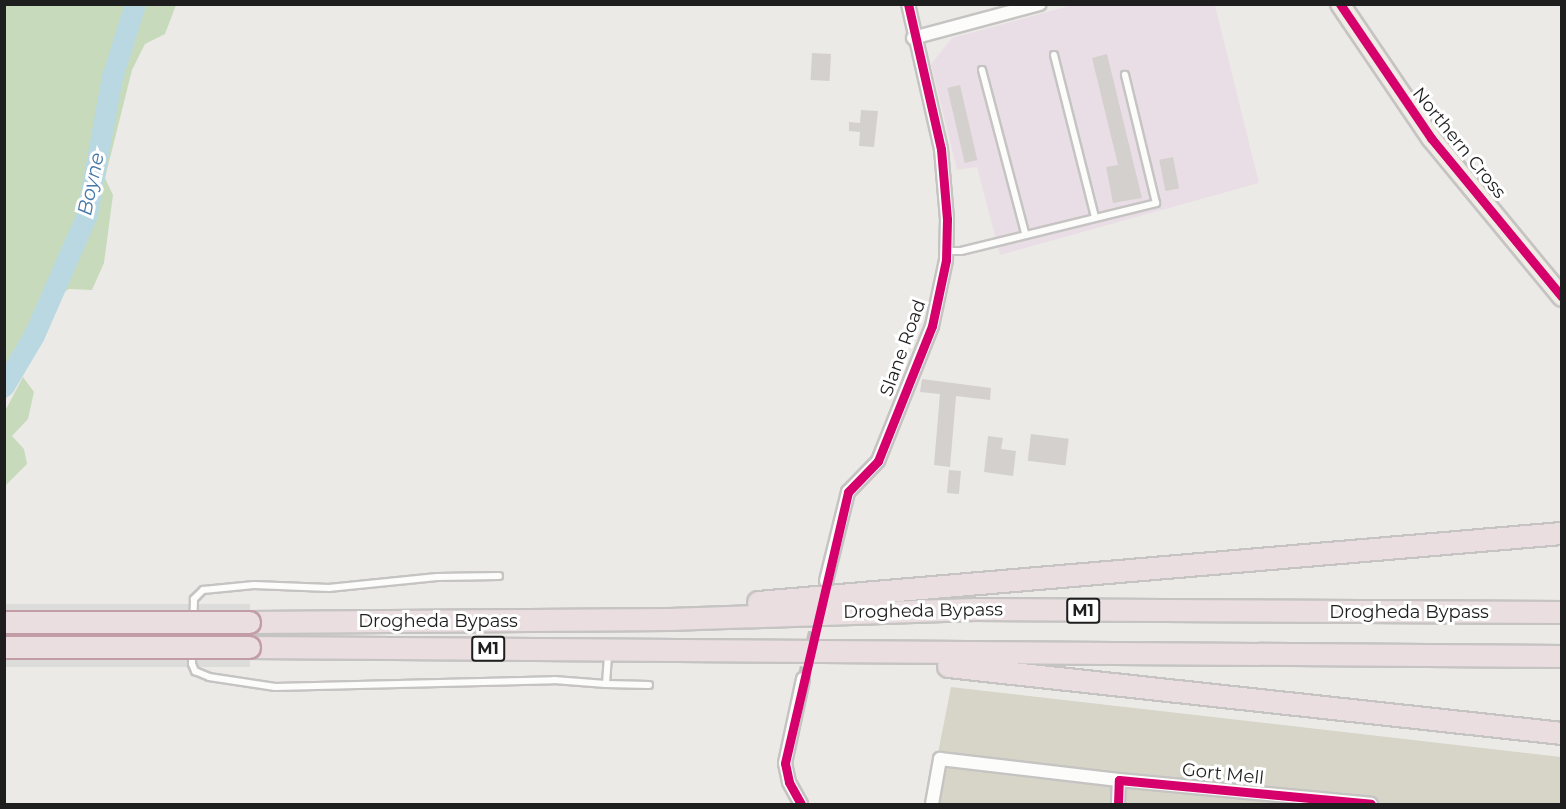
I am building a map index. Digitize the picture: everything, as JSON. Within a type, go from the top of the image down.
[{"type":"highway","points":[[605,619],[689,608],[1562,533]]},
{"type":"highway","name":"Drogheda Bypass","points":[[4,622],[605,619],[974,609],[1562,612]]},
{"type":"highway","name":"Drogheda Bypass","points":[[4,647],[1562,656]]},
{"type":"highway","points":[[727,651],[814,661],[963,667],[1562,733]]},
{"type":"main road","name":"Northern Cross","points":[[1340,4],[1431,138],[1562,297]]},
{"type":"street","name":"Slane Road","points":[[826,580],[848,492],[878,461],[932,326],[946,251],[940,148],[913,38],[908,4]]},
{"type":"street","points":[[913,38],[1040,4]]},
{"type":"street","points":[[801,804],[789,782],[785,763],[803,679]]},
{"type":"street","name":"Gort Mell","points":[[932,804],[940,759],[1290,799],[1371,804]]},
{"type":"street","points":[[1118,804],[1119,780]]},
{"type":"lane","points":[[1054,55],[1095,217]]},
{"type":"lane","points":[[982,70],[1024,233]]},
{"type":"lane","points":[[946,251],[961,251],[1024,233],[1155,203],[1125,75]]},
{"type":"lane","points":[[498,576],[437,577],[329,588],[254,585],[203,590],[194,598],[192,664],[195,671],[209,677],[275,687],[554,681],[649,685]]},
{"type":"lane","points":[[606,684],[609,650]]},
{"type":"shaded area","points":[[1076,4],[1215,5],[1259,183],[1000,255],[977,167],[957,170],[931,64],[952,38]]},
{"type":"shaded area","points":[[951,687],[1561,757],[1561,804],[928,804]]},
{"type":"green space","points":[[5,4],[176,5],[165,34],[145,44],[132,70],[105,178],[113,195],[104,263],[92,290],[69,289],[36,309],[11,391],[5,400]]},
{"type":"green space","points":[[23,377],[34,392],[28,419],[12,436],[24,449],[27,464],[5,486],[5,411]]},
{"type":"pier","points":[[4,604],[250,604],[250,667],[4,667]]},
{"type":"building","points":[[812,53],[831,54],[830,81],[811,80]]},
{"type":"building","points":[[1107,54],[1142,198],[1113,203],[1106,167],[1118,165],[1092,58]]},
{"type":"building","points":[[960,85],[977,160],[965,163],[947,88]]},
{"type":"building","points":[[861,110],[878,111],[874,147],[859,146],[860,132],[849,131],[849,122],[860,123]]},
{"type":"building","points":[[1173,157],[1179,188],[1165,191],[1159,160]]},
{"type":"building","points":[[922,379],[991,388],[990,400],[956,396],[950,467],[934,465],[940,394],[920,392]]},
{"type":"building","points":[[1031,434],[1069,439],[1065,465],[1028,461]]},
{"type":"building","points":[[988,436],[1003,438],[1001,449],[1016,451],[1013,476],[984,472]]},
{"type":"building","points":[[949,470],[961,471],[959,494],[947,493]]},
{"type":"waterway","name":"Boyne","points":[[4,386],[34,335],[87,214],[112,77],[135,4]]},
{"type":"tunnel","points":[[803,679],[819,610]]},
{"type":"cycle path","points":[[801,804],[789,782],[785,763],[848,492],[878,461],[932,326],[946,260],[947,219],[941,149],[908,4]]},
{"type":"cycle path","points":[[1340,4],[1431,138],[1562,297]]},
{"type":"cycle path","points":[[1118,804],[1119,780],[1371,804]]}]
